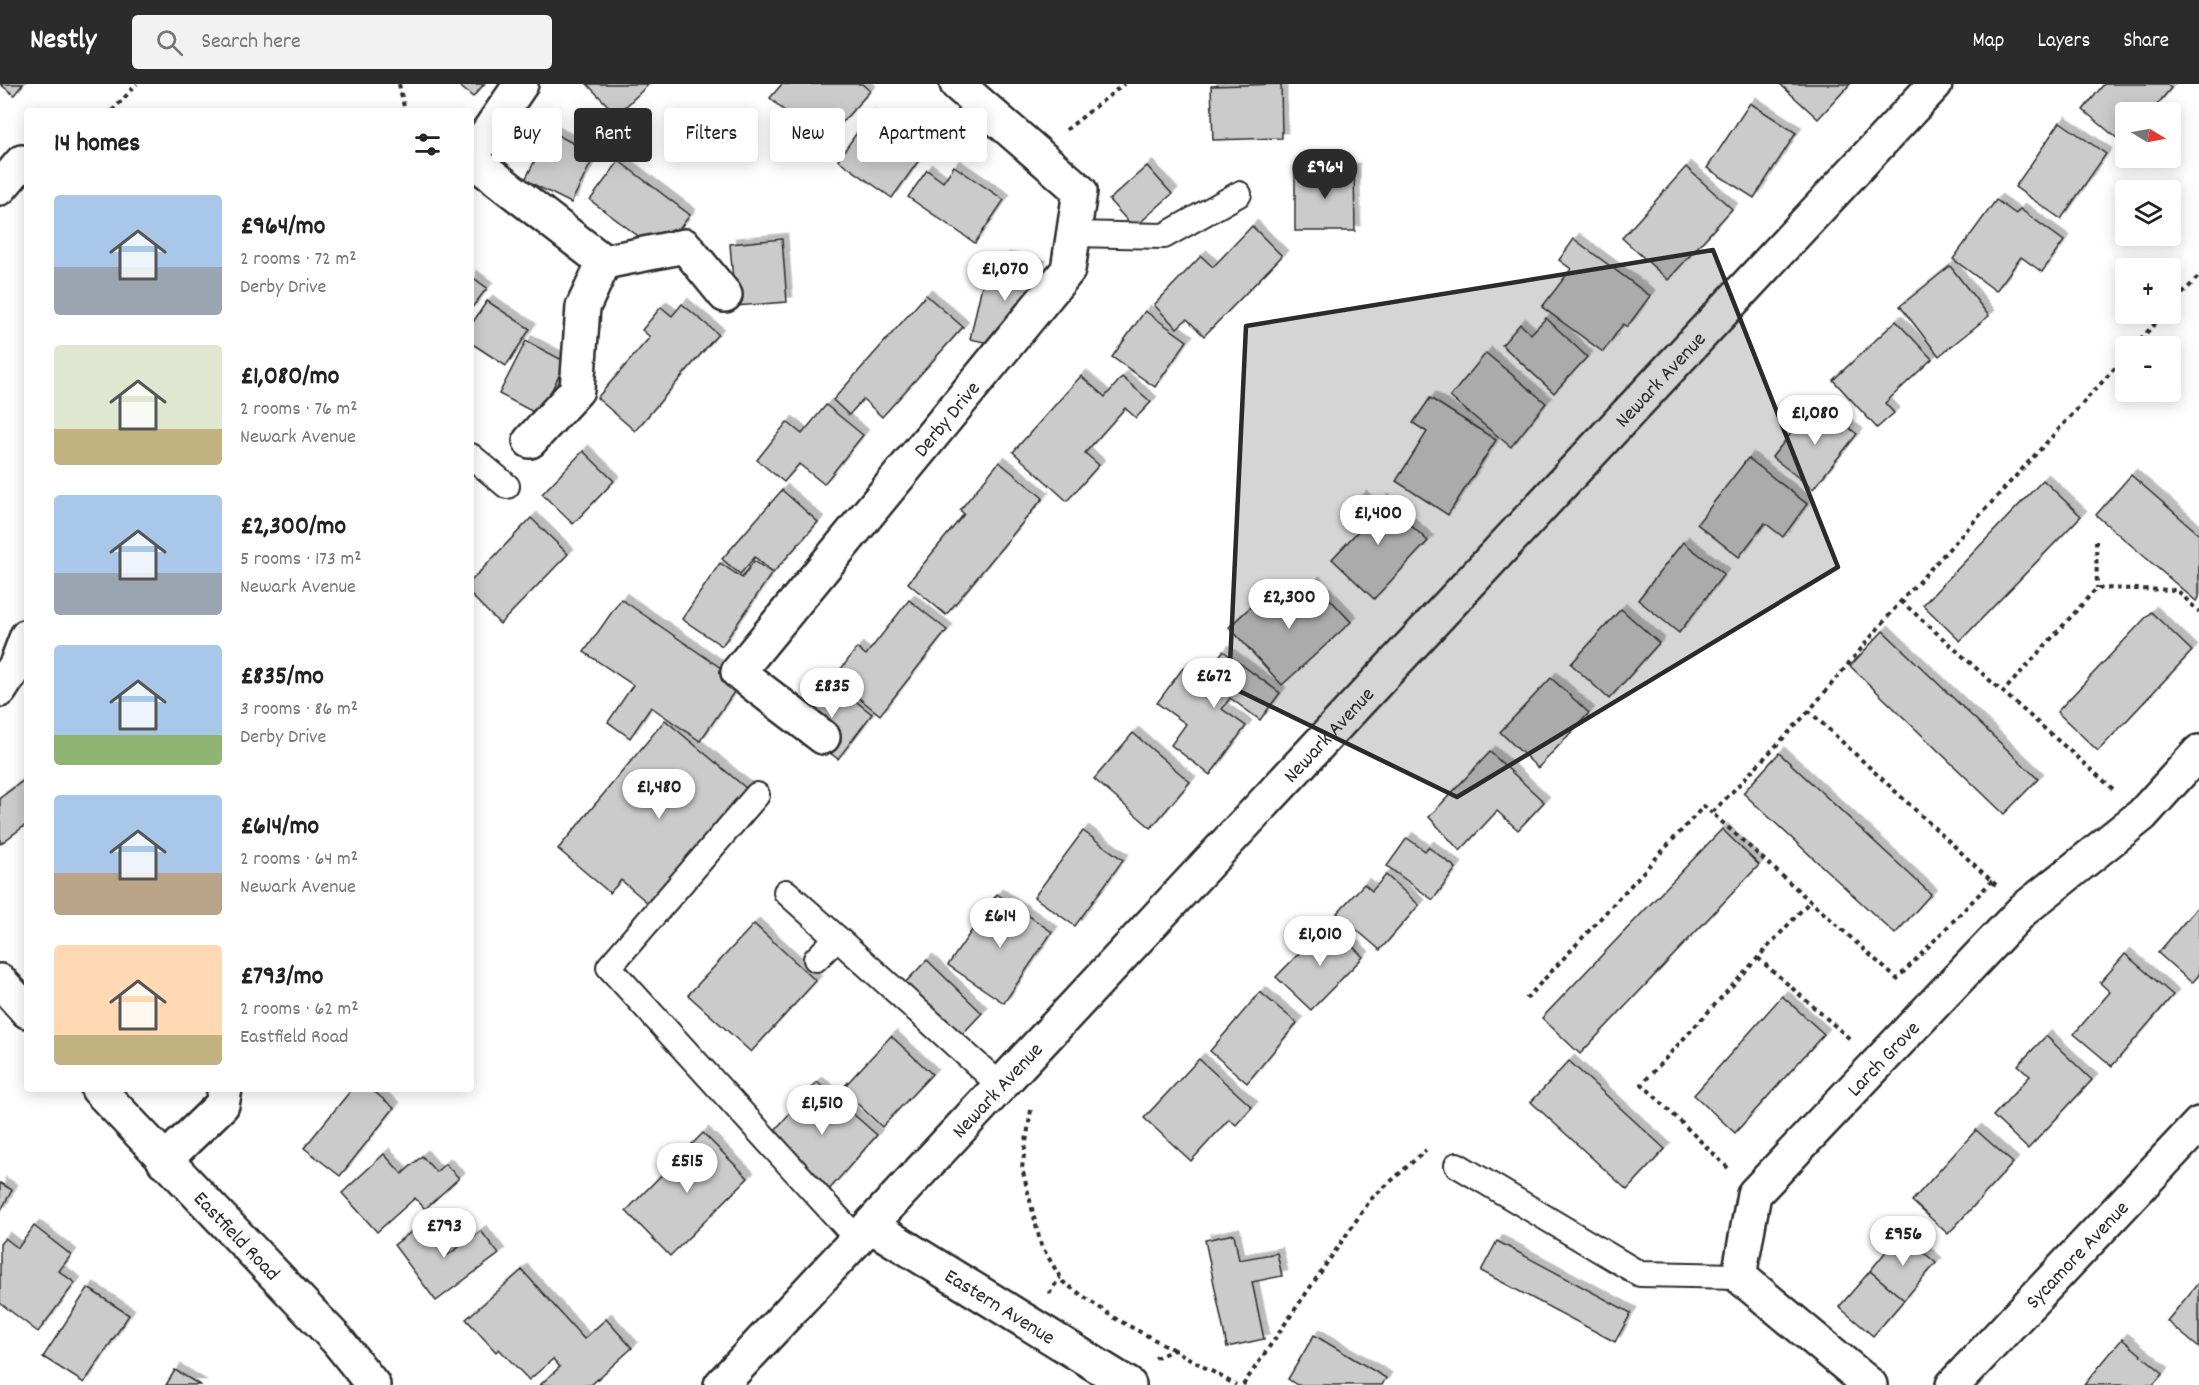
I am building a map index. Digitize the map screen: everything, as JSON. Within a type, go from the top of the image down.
[{"type":"street","points":[[474,154],[521,84]]},
{"type":"street","name":"Derby Drive","points":[[823,737],[738,672],[1068,270],[1080,192],[957,84]]},
{"type":"street","name":"Newark Avenue","points":[[722,1385],[1935,84]]},
{"type":"street","points":[[474,160],[604,262],[685,246],[725,295]]},
{"type":"street","points":[[0,188],[22,162]]},
{"type":"street","points":[[530,441],[577,390],[583,307],[604,262]]},
{"type":"street","points":[[0,690],[16,666],[24,644]]},
{"type":"street","name":"Larch Grove","points":[[1754,1194],[2023,910],[2142,814],[2199,753]]},
{"type":"street","points":[[0,981],[24,1008]]},
{"type":"street","name":"Eastfield Road","points":[[101,1092],[337,1340],[373,1385]]},
{"type":"street","points":[[164,1161],[222,1105],[224,1092]]},
{"type":"street","name":"Sycamore Avenue","points":[[1953,1385],[2199,1124]]},
{"type":"street","points":[[1754,1194],[1739,1276],[1870,1385]]},
{"type":"street","name":"Eastern Avenue","points":[[865,1233],[1125,1382]]},
{"type":"lane","points":[[1073,234],[1164,236],[1239,194]]},
{"type":"lane","points":[[474,458],[507,486]]},
{"type":"lane","points":[[756,795],[609,967],[865,1233]]},
{"type":"lane","points":[[786,892],[1000,1085]]},
{"type":"lane","points":[[816,959],[837,938]]},
{"type":"lane","points":[[1457,1165],[1640,1274],[1739,1276]]},
{"type":"path","points":[[115,108],[137,84]]},
{"type":"path","points":[[399,84],[404,108]]},
{"type":"path","points":[[1036,154],[1124,84]]},
{"type":"path","points":[[2181,295],[2199,276]]},
{"type":"path","points":[[2143,336],[2155,324]]},
{"type":"path","points":[[1712,813],[1809,711],[1901,601],[2115,368]]},
{"type":"path","points":[[2003,692],[2097,588],[2096,541]]},
{"type":"path","points":[[2097,588],[2177,590],[2199,612]]},
{"type":"path","points":[[1901,601],[2142,814]]},
{"type":"path","points":[[1809,711],[2023,910]]},
{"type":"path","points":[[1526,999],[1704,806],[1897,979],[1992,881]]},
{"type":"path","points":[[1754,1194],[1642,1084],[1810,901]]},
{"type":"path","points":[[1758,958],[1878,1063]]},
{"type":"path","points":[[1031,1108],[1022,1168],[1041,1245],[1063,1282],[1116,1319],[1236,1385]]},
{"type":"path","points":[[1243,1385],[1371,1199],[1429,1147],[1457,1165]]},
{"type":"path","points":[[1125,1382],[1139,1363],[1174,1350]]},
{"type":"highlighted area","points":[[1713,250],[1838,567],[1457,797],[1229,686],[1246,326]]},
{"type":"building","points":[[0,84],[23,84],[14,95]]},
{"type":"building","points":[[457,84],[484,84],[473,97]]},
{"type":"building","points":[[587,84],[649,84],[624,108],[610,108]]},
{"type":"building","points":[[782,84],[862,84],[870,91],[845,119],[845,108],[781,108],[770,98]]},
{"type":"building","points":[[1281,84],[1282,138],[1213,140],[1211,86]]},
{"type":"building","points":[[1780,84],[1850,84],[1818,119]]},
{"type":"building","points":[[2104,84],[2166,84],[2171,88],[2159,102],[2115,102],[2115,137],[2083,110]]},
{"type":"building","points":[[1750,103],[1796,133],[1754,198],[1707,168]]},
{"type":"building","points":[[2060,122],[2106,154],[2061,219],[2015,187]]},
{"type":"building","points":[[857,132],[857,162],[918,162],[892,198],[841,162],[845,162],[845,150]]},
{"type":"building","points":[[562,137],[574,144],[574,162],[592,162],[571,203],[525,180],[534,162],[562,162]]},
{"type":"building","points":[[620,162],[690,215],[661,253],[590,200]]},
{"type":"building","points":[[954,166],[1004,200],[975,243],[908,197],[927,170],[943,182]]},
{"type":"building","points":[[1147,166],[1172,194],[1134,228],[1109,200]]},
{"type":"building","points":[[1686,167],[1732,209],[1668,280],[1622,238]]},
{"type":"building","points":[[1295,168],[1354,169],[1355,231],[1295,231]]},
{"type":"building","points":[[1996,200],[2016,214],[2020,209],[2064,241],[2042,272],[2021,257],[1996,291],[1953,259]]},
{"type":"building","points":[[1252,226],[1282,256],[1204,336],[1187,319],[1177,328],[1154,305],[1201,256],[1213,267]]},
{"type":"building","points":[[782,239],[787,302],[735,306],[730,244]]},
{"type":"building","points":[[1574,239],[1650,296],[1627,327],[1623,324],[1603,352],[1542,307],[1571,269],[1559,260]]},
{"type":"building","points":[[1004,258],[1040,266],[1029,319],[1003,346],[970,339],[985,272],[1001,276]]},
{"type":"building","points":[[1950,266],[1989,316],[1939,356],[1900,306]]},
{"type":"building","points":[[474,278],[487,288],[474,305]]},
{"type":"building","points":[[926,295],[963,327],[882,417],[863,399],[849,415],[833,400]]},
{"type":"building","points":[[487,301],[530,329],[506,366],[474,345],[474,320]]},
{"type":"building","points":[[682,304],[718,334],[635,431],[597,398],[650,337],[642,330],[661,307],[672,316]]},
{"type":"building","points":[[1145,311],[1187,341],[1155,387],[1112,357]]},
{"type":"building","points":[[1546,318],[1587,357],[1554,393],[1502,345],[1520,324],[1531,334]]},
{"type":"building","points":[[1896,321],[1932,359],[1885,403],[1894,413],[1877,428],[1833,380]]},
{"type":"building","points":[[526,341],[566,362],[539,415],[499,394]]},
{"type":"building","points":[[1486,353],[1546,403],[1511,447],[1450,397]]},
{"type":"building","points":[[1081,376],[1105,397],[1122,377],[1151,402],[1136,418],[1125,408],[1085,453],[1099,465],[1067,501],[1013,452]]},
{"type":"building","points":[[1430,398],[1496,440],[1448,515],[1396,481],[1427,432],[1413,423]]},
{"type":"building","points":[[1816,402],[1857,434],[1813,489],[1772,457]]},
{"type":"building","points":[[826,405],[863,435],[824,484],[799,464],[784,482],[757,460],[787,422],[802,434]]},
{"type":"building","points":[[583,451],[614,481],[573,524],[542,494]]},
{"type":"building","points":[[1748,458],[1807,504],[1783,537],[1765,523],[1739,557],[1697,524]]},
{"type":"building","points":[[999,462],[1043,498],[946,615],[908,583],[964,514],[960,510]]},
{"type":"building","points":[[2131,475],[2199,534],[2199,598],[2196,601],[2096,515]]},
{"type":"building","points":[[2043,480],[2081,516],[1960,641],[1923,605]]},
{"type":"building","points":[[782,490],[818,522],[773,573],[755,557],[740,574],[722,559]]},
{"type":"building","points":[[1361,497],[1375,509],[1383,500],[1428,541],[1374,599],[1332,559],[1361,528],[1346,514]]},
{"type":"building","points":[[531,518],[568,554],[500,624],[474,598],[474,578]]},
{"type":"building","points":[[1683,542],[1724,574],[1679,633],[1638,600]]},
{"type":"building","points":[[754,561],[772,573],[722,646],[682,619],[720,563],[742,578]]},
{"type":"building","points":[[1314,582],[1351,622],[1282,685],[1229,627],[1271,588],[1288,606]]},
{"type":"building","points":[[621,599],[741,682],[700,741],[651,707],[630,738],[608,722],[633,685],[584,652]]},
{"type":"building","points":[[909,600],[947,630],[880,715],[834,678],[857,648],[866,655]]},
{"type":"building","points":[[1621,609],[1659,643],[1609,699],[1571,664]]},
{"type":"building","points":[[2151,612],[2192,651],[2098,751],[2057,712]]},
{"type":"building","points":[[1883,631],[2038,779],[2004,814],[1850,666]]},
{"type":"building","points":[[1223,651],[1280,693],[1260,720],[1230,698],[1222,709],[1246,726],[1210,775],[1171,745],[1186,724],[1157,703],[1183,668],[1201,682]]},
{"type":"building","points":[[1551,678],[1589,713],[1538,768],[1500,732]]},
{"type":"building","points":[[827,679],[872,714],[838,759],[793,725]]},
{"type":"building","points":[[665,720],[759,799],[662,915],[621,880],[610,893],[558,849]]},
{"type":"building","points":[[1133,733],[1190,782],[1151,828],[1094,779]]},
{"type":"building","points":[[1490,752],[1544,802],[1518,830],[1497,811],[1460,851],[1429,817]]},
{"type":"building","points":[[1779,753],[1931,894],[1895,934],[1743,793]]},
{"type":"building","points":[[24,780],[24,826],[0,844],[0,798]]},
{"type":"building","points":[[1722,829],[1759,865],[1580,1054],[1542,1018]]},
{"type":"building","points":[[1083,831],[1123,860],[1075,926],[1034,897]]},
{"type":"building","points":[[1407,838],[1425,851],[1428,847],[1456,868],[1433,900],[1387,866]]},
{"type":"building","points":[[1386,875],[1419,905],[1380,950],[1337,913],[1364,884],[1372,891]]},
{"type":"building","points":[[997,894],[1052,932],[1004,1003],[948,965]]},
{"type":"building","points":[[2199,905],[2199,975],[2192,983],[2158,953]]},
{"type":"building","points":[[1329,923],[1363,957],[1311,1010],[1276,977]]},
{"type":"building","points":[[754,924],[816,981],[751,1052],[688,995]]},
{"type":"building","points":[[2125,954],[2173,995],[2112,1066],[2074,1034],[2110,992],[2100,983]]},
{"type":"building","points":[[927,960],[982,1013],[951,1046],[895,993]]},
{"type":"building","points":[[1260,992],[1297,1023],[1247,1083],[1210,1051]]},
{"type":"building","points":[[1782,996],[1824,1034],[1735,1133],[1694,1095]]},
{"type":"building","points":[[891,1036],[932,1074],[882,1127],[842,1089]]},
{"type":"building","points":[[2046,1036],[2092,1080],[2028,1149],[1993,1116],[2030,1076],[2018,1065]]},
{"type":"building","points":[[1199,1059],[1252,1107],[1236,1125],[1229,1119],[1191,1161],[1144,1118]]},
{"type":"building","points":[[1569,1061],[1665,1149],[1627,1190],[1531,1102]]},
{"type":"building","points":[[817,1082],[877,1135],[828,1191],[768,1138]]},
{"type":"building","points":[[350,1092],[375,1092],[394,1108],[340,1176],[304,1148]]},
{"type":"building","points":[[1976,1130],[2013,1163],[1948,1234],[1912,1201]]},
{"type":"building","points":[[703,1133],[748,1178],[670,1256],[626,1211]]},
{"type":"building","points":[[384,1154],[402,1174],[422,1156],[436,1172],[445,1164],[459,1178],[425,1209],[415,1198],[377,1232],[342,1193]]},
{"type":"building","points":[[0,1183],[12,1190],[0,1212]]},
{"type":"building","points":[[425,1222],[448,1255],[481,1231],[499,1254],[436,1301],[394,1245]]},
{"type":"building","points":[[34,1226],[71,1255],[59,1271],[75,1283],[38,1332],[0,1303],[0,1244],[5,1238],[18,1248]]},
{"type":"building","points":[[1901,1233],[1936,1263],[1904,1300],[1870,1271]]},
{"type":"building","points":[[1234,1234],[1239,1260],[1277,1253],[1282,1276],[1252,1282],[1264,1339],[1227,1347],[1205,1240]]},
{"type":"building","points":[[1497,1241],[1631,1313],[1615,1342],[1481,1271]]},
{"type":"building","points":[[522,1270],[584,1339],[606,1319],[632,1348],[591,1385],[540,1385],[560,1367],[553,1359],[529,1380],[499,1349],[496,1352],[466,1319]]},
{"type":"building","points":[[1870,1271],[1904,1300],[1873,1336],[1839,1307]]},
{"type":"building","points":[[2199,1282],[2199,1348],[2167,1321]]},
{"type":"building","points":[[88,1288],[129,1315],[84,1383],[43,1357]]},
{"type":"building","points":[[1314,1335],[1386,1378],[1382,1385],[1297,1385],[1288,1379]]},
{"type":"building","points":[[2122,1339],[2163,1373],[2153,1385],[2084,1385]]},
{"type":"building","points":[[175,1370],[200,1385],[166,1385]]}]
